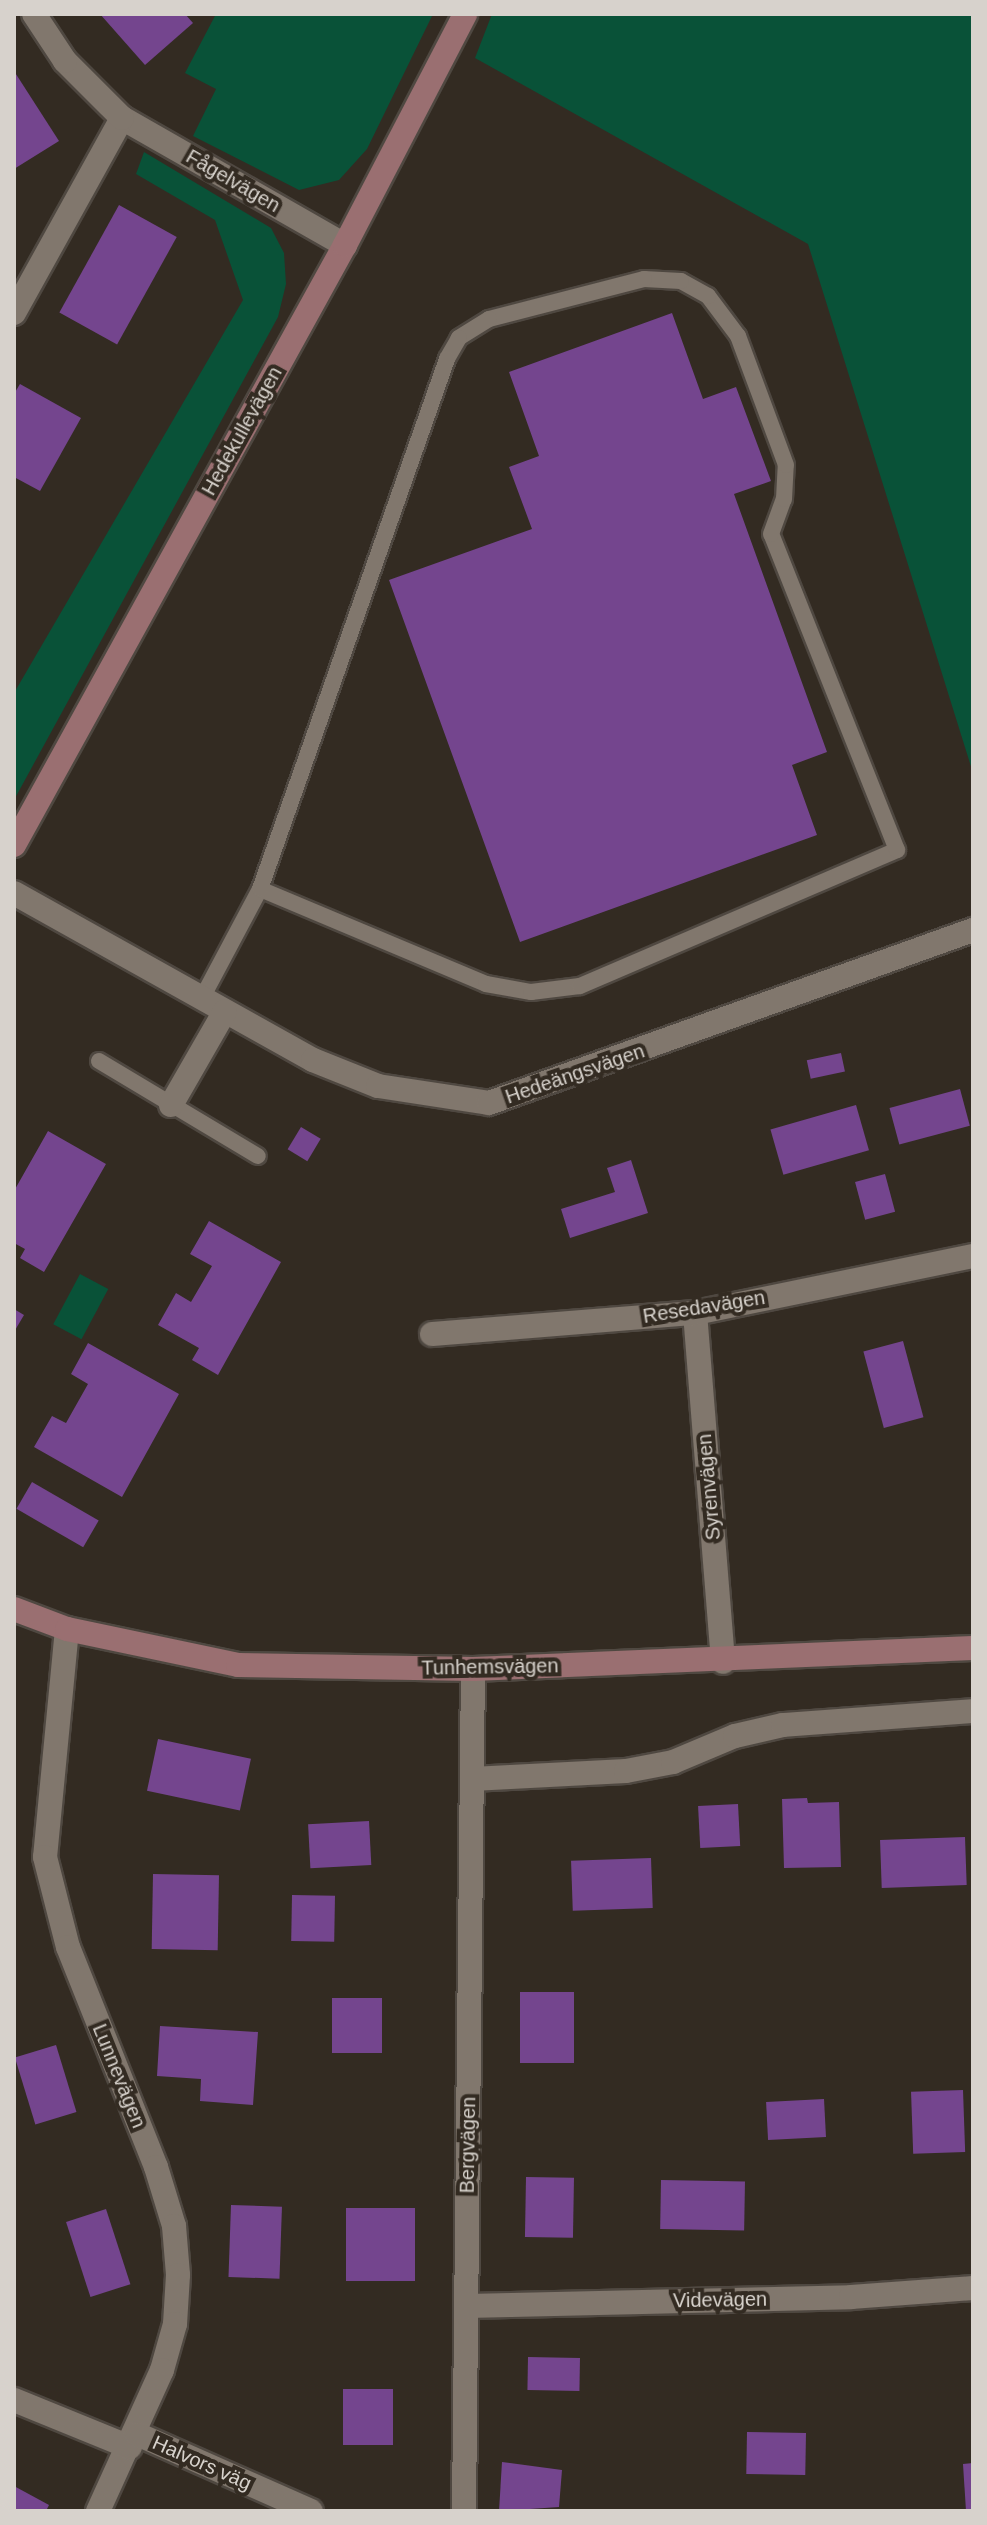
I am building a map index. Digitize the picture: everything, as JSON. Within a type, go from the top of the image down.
[{"type":"street","name":"Fågelvägen","points":[[34,14],[65,61],[122,118],[345,245]]},
{"type":"street","name":"Hedekullevägen","points":[[14,845],[345,245],[465,14]]},
{"type":"street","points":[[14,313],[122,118]]},
{"type":"street","name":"Hedeängsvägen","points":[[14,893],[313,1060],[378,1086],[489,1103],[973,930]]},
{"type":"street","points":[[171,1105],[225,1011]]},
{"type":"street","name":"Resedavägen","points":[[432,1334],[695,1313],[973,1256]]},
{"type":"street","name":"Syrenvägen","points":[[695,1313],[723,1662]]},
{"type":"street","name":"Tunhemsvägen","points":[[14,1609],[67,1629],[238,1665],[473,1669],[723,1662],[973,1648]]},
{"type":"street","name":"Lunnevägen","points":[[67,1629],[44,1825],[52,1897],[174,2226],[175,2324],[133,2440],[98,2511]]},
{"type":"street","name":"Bergvägen","points":[[464,2511],[473,1669]]},
{"type":"street","points":[[472,1779],[626,1771],[673,1762],[735,1736],[783,1725],[973,1711]]},
{"type":"street","name":"Videvägen","points":[[467,2306],[851,2297],[973,2288]]},
{"type":"street","name":"Halvors väg","points":[[14,2400],[133,2440],[311,2511]]},
{"type":"lane","points":[[202,998],[260,889],[447,359],[459,338],[489,319],[644,279],[681,281],[708,296],[738,336],[786,465],[784,499],[771,534],[897,850],[580,986],[531,992],[486,984],[260,889]]},
{"type":"lane","points":[[99,1061],[258,1156]]},
{"type":"green space","points":[[216,14],[433,14],[367,149],[339,180],[299,190],[193,136],[216,89],[185,73]]},
{"type":"green space","points":[[492,14],[973,14],[973,773],[808,244],[475,58]]},
{"type":"green space","points":[[144,152],[271,228],[284,253],[286,284],[278,317],[14,800],[14,693],[243,300],[215,220],[136,174]]},
{"type":"green space","points":[[80,1274],[108,1289],[81,1339],[53,1324]]},
{"type":"building","points":[[100,14],[185,14],[193,23],[145,65]]},
{"type":"building","points":[[14,71],[59,141],[14,169]]},
{"type":"building","points":[[119,205],[177,237],[117,345],[59,313]]},
{"type":"building","points":[[672,313],[703,399],[736,387],[771,481],[734,494],[827,752],[792,765],[817,835],[520,942],[389,580],[532,529],[509,467],[539,456],[509,372]]},
{"type":"building","points":[[20,384],[81,418],[40,491],[14,477],[14,394]]},
{"type":"building","points":[[841,1053],[845,1072],[811,1079],[807,1060]]},
{"type":"building","points":[[960,1089],[970,1126],[899,1145],[889,1108]]},
{"type":"building","points":[[856,1105],[869,1150],[783,1175],[770,1130]]},
{"type":"building","points":[[301,1127],[321,1139],[307,1161],[288,1149]]},
{"type":"building","points":[[48,1131],[106,1164],[44,1272],[20,1258],[25,1249],[14,1243],[14,1191]]},
{"type":"building","points":[[631,1160],[648,1213],[570,1238],[561,1209],[615,1192],[607,1168]]},
{"type":"building","points":[[885,1174],[895,1212],[865,1220],[855,1182]]},
{"type":"building","points":[[209,1221],[281,1262],[218,1375],[192,1360],[199,1348],[158,1325],[176,1293],[191,1302],[212,1266],[190,1254]]},
{"type":"building","points":[[14,1309],[24,1315],[14,1332]]},
{"type":"building","points":[[903,1341],[923,1417],[884,1428],[863,1352]]},
{"type":"building","points":[[88,1343],[179,1394],[122,1497],[34,1447],[52,1416],[66,1423],[88,1384],[71,1374]]},
{"type":"building","points":[[32,1482],[99,1520],[83,1547],[16,1509]]},
{"type":"building","points":[[158,1739],[251,1759],[240,1811],[147,1791]]},
{"type":"building","points":[[807,1798],[808,1803],[839,1802],[841,1867],[784,1868],[782,1799]]},
{"type":"building","points":[[738,1804],[740,1846],[700,1848],[698,1806]]},
{"type":"building","points":[[369,1821],[371,1865],[310,1868],[308,1824]]},
{"type":"building","points":[[965,1837],[967,1885],[882,1888],[880,1840]]},
{"type":"building","points":[[651,1858],[653,1908],[573,1911],[571,1861]]},
{"type":"building","points":[[153,1874],[219,1875],[218,1950],[152,1949]]},
{"type":"building","points":[[292,1895],[335,1896],[334,1942],[291,1941]]},
{"type":"building","points":[[520,1992],[574,1992],[574,2063],[520,2063]]},
{"type":"building","points":[[332,1998],[382,1998],[382,2053],[332,2053]]},
{"type":"building","points":[[160,2026],[258,2032],[253,2105],[200,2101],[201,2079],[157,2076]]},
{"type":"building","points":[[56,2045],[76,2112],[35,2125],[15,2058]]},
{"type":"building","points":[[963,2090],[965,2152],[913,2154],[911,2092]]},
{"type":"building","points":[[824,2099],[826,2137],[768,2140],[766,2102]]},
{"type":"building","points":[[526,2177],[574,2178],[573,2238],[525,2237]]},
{"type":"building","points":[[661,2180],[745,2181],[744,2230],[660,2229]]},
{"type":"building","points":[[231,2205],[282,2207],[279,2279],[228,2277]]},
{"type":"building","points":[[346,2208],[415,2208],[415,2281],[346,2281]]},
{"type":"building","points":[[106,2209],[130,2284],[90,2297],[66,2222]]},
{"type":"building","points":[[528,2357],[580,2358],[579,2391],[527,2390]]},
{"type":"building","points":[[343,2389],[393,2389],[393,2445],[343,2445]]},
{"type":"building","points":[[747,2432],[806,2433],[805,2475],[746,2474]]},
{"type":"building","points":[[502,2462],[562,2470],[559,2507],[499,2511]]},
{"type":"building","points":[[973,2463],[973,2511],[966,2511],[963,2464]]},
{"type":"building","points":[[14,2486],[49,2505],[46,2511],[14,2511]]}]
